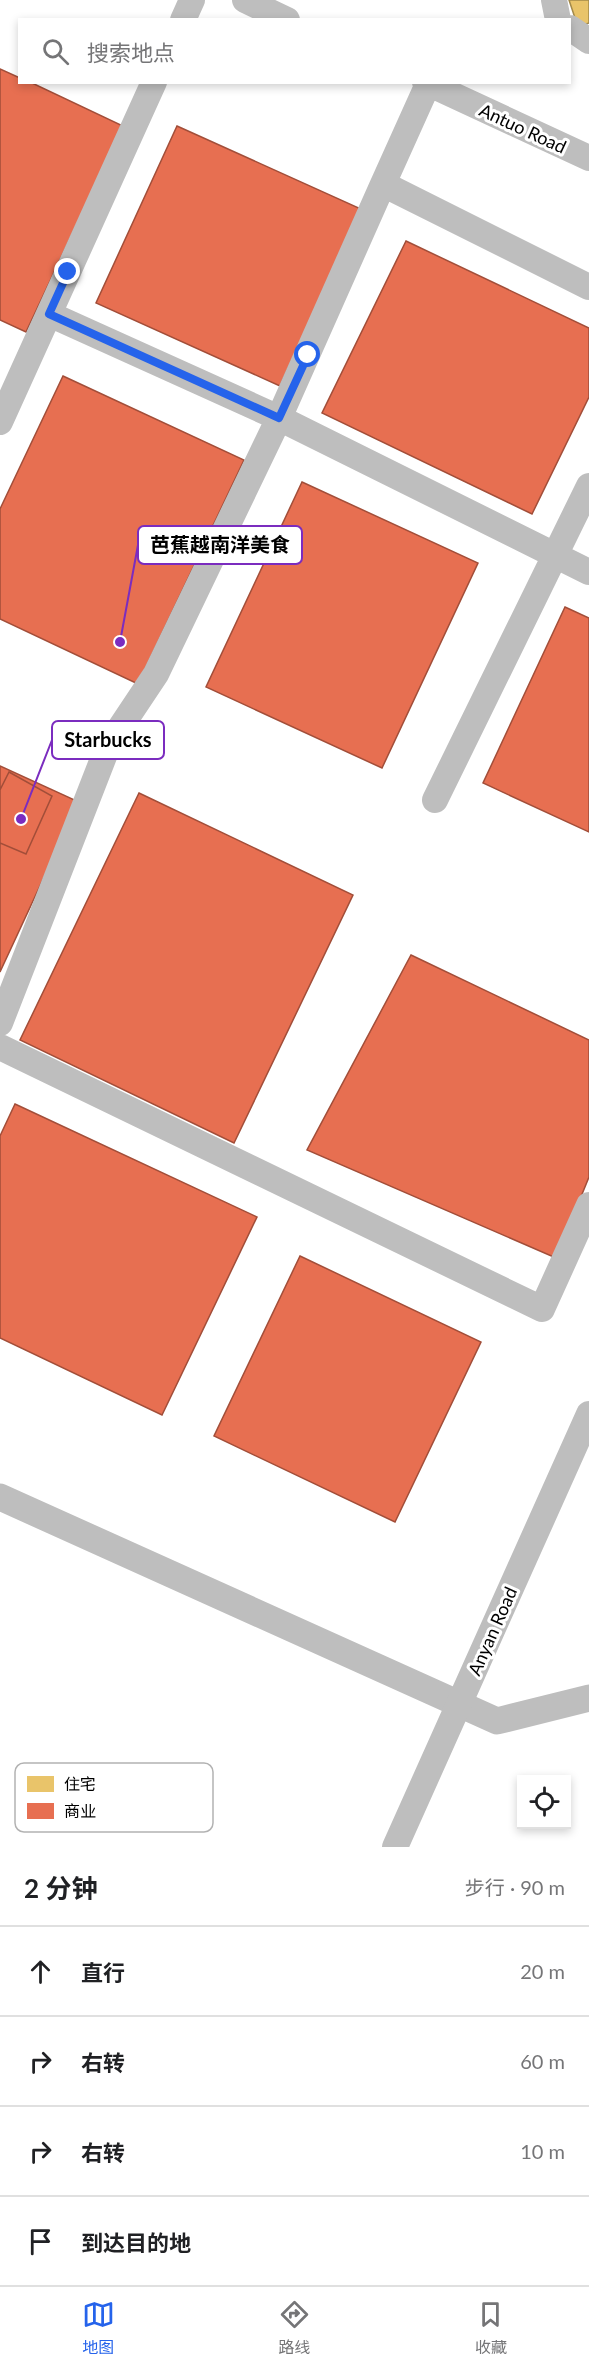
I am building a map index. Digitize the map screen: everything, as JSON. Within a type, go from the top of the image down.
[{"type":"street","points":[[184,18],[192,0]]},
{"type":"street","points":[[245,0],[283,18]]},
{"type":"street","points":[[554,0],[558,18]]},
{"type":"street","points":[[571,29],[589,41]]},
{"type":"street","points":[[0,422],[153,84]]},
{"type":"street","points":[[0,1023],[108,746],[156,674],[279,418],[426,84]]},
{"type":"street","name":"Antuo Road","points":[[428,84],[589,158]]},
{"type":"street","points":[[383,184],[589,287]]},
{"type":"street","points":[[49,314],[279,418],[589,572]]},
{"type":"street","points":[[435,800],[589,486]]},
{"type":"street","points":[[0,1047],[543,1309],[589,1205]]},
{"type":"street","name":"Anyan Road","points":[[395,1847],[589,1414]]},
{"type":"building: 住宅","points":[[569,0],[589,0],[589,23],[578,27]]},
{"type":"building: 商业","points":[[0,69],[18,77],[18,84],[34,84],[123,126],[26,332],[0,320]]},
{"type":"building: 商业","points":[[177,126],[361,209],[280,386],[96,303]]},
{"type":"building: 商业","points":[[406,241],[589,328],[589,397],[532,514],[322,413]]},
{"type":"building: 商业","points":[[63,376],[244,460],[138,684],[0,619],[0,509]]},
{"type":"building: 商业","points":[[302,482],[478,563],[382,768],[206,687]]},
{"type":"building: 商业","points":[[565,607],[589,618],[589,832],[483,783]]},
{"type":"building: 商业","points":[[0,766],[79,802],[0,972]]},
{"type":"building: 商业","points":[[9,772],[52,796],[26,854],[0,843],[0,790]]},
{"type":"building: 商业","points":[[139,793],[353,895],[234,1143],[20,1040]]},
{"type":"building: 商业","points":[[411,955],[589,1040],[589,1177],[556,1258],[307,1150]]},
{"type":"building: 商业","points":[[15,1104],[257,1217],[162,1415],[0,1338],[0,1136]]},
{"type":"building: 商业","points":[[300,1256],[481,1342],[395,1522],[214,1436]]},
{"type":"waterway","points":[[0,1497],[497,1721],[589,1698]]},
{"type":"place","name":"芭蕉越南洋美食","points":[[120,642]]},
{"type":"place","name":"Starbucks","points":[[21,819]]},
{"type":"route","points":[[68,272],[49,314],[279,418],[308,355]]}]
